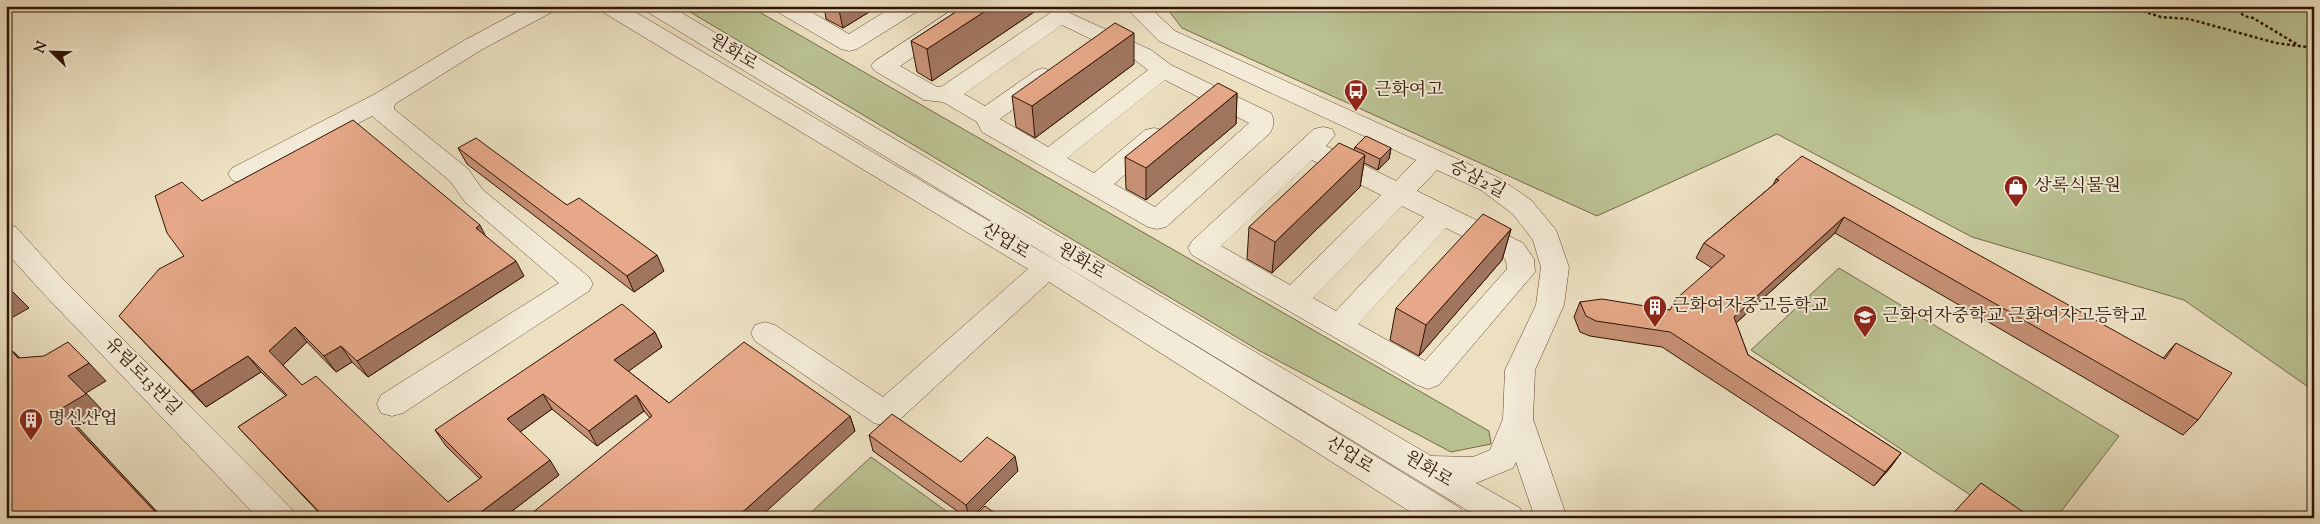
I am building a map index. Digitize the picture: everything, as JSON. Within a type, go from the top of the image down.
[{"type":"street","points":[[241,174],[384,100],[473,45],[546,6]]},
{"type":"street","name":"산업로","points":[[609,6],[1047,268],[1448,518]]},
{"type":"street","name":"원화로","points":[[654,6],[1508,518]]},
{"type":"street","points":[[792,8],[849,44],[910,6]]},
{"type":"street","points":[[947,94],[986,117],[992,126],[1156,220],[1262,127],[1262,119],[1163,70],[1143,55],[1091,41],[1063,11],[947,94],[933,95],[883,66],[974,6]]},
{"type":"street","points":[[1091,41],[1140,11]]},
{"type":"street","name":"승삼2길","points":[[1140,11],[1167,36],[1490,184],[1522,207],[1546,237],[1555,267],[1550,306],[1520,370],[1518,419],[1551,518]]},
{"type":"street","points":[[986,117],[1059,64]]},
{"type":"street","points":[[1049,159],[1163,70]]},
{"type":"street","points":[[1095,186],[1207,92]]},
{"type":"street","points":[[384,100],[380,112],[459,175],[474,196],[579,284],[392,404]]},
{"type":"street","points":[[1316,142],[1399,193],[1513,250],[1520,259],[1521,272],[1428,377],[1202,248],[1316,142]]},
{"type":"street","points":[[1293,300],[1434,158]]},
{"type":"street","points":[[1339,326],[1442,215]]},
{"type":"street","name":"유림로13번길","points":[[6,234],[51,284],[280,518]]},
{"type":"street","points":[[765,333],[885,414],[1047,268]]},
{"type":"street","points":[[1426,469],[1474,470],[1502,459],[1518,419]]},
{"type":"path","points":[[2126,6],[2161,17],[2189,20],[2276,43],[2314,48]]},
{"type":"path","points":[[2233,6],[2244,16],[2253,18],[2283,37],[2302,46]]},
{"type":"green space","points":[[680,6],[749,6],[1489,431],[1491,444],[1451,452],[1258,350]]},
{"type":"green space","points":[[1165,6],[2314,6],[2314,391],[2184,300],[1972,237],[1777,134],[1597,216],[1182,28]]},
{"type":"green space","points":[[1839,268],[2119,436],[2056,518],[2005,518],[1751,350]]},
{"type":"green space","points":[[871,457],[956,518],[805,518]]},
{"type":"building","points":[[965,6],[993,6],[927,49],[911,41]]},
{"type":"building","points":[[1115,23],[1134,33],[1032,106],[1012,96]]},
{"type":"building","points":[[1218,83],[1237,93],[1146,168],[1125,157]]},
{"type":"building","points":[[353,120],[480,225],[476,228],[516,261],[357,361],[341,346],[324,356],[295,327],[269,351],[302,385],[316,376],[448,502],[482,477],[435,430],[622,304],[655,332],[614,360],[669,403],[744,342],[850,416],[736,518],[526,518],[652,416],[636,395],[589,431],[543,394],[507,419],[550,460],[473,518],[325,518],[238,427],[287,395],[248,356],[192,391],[119,316],[159,269],[184,256],[167,233],[155,196],[182,182],[202,201]]},
{"type":"building","points":[[1366,136],[1391,148],[1380,159],[1355,147]]},
{"type":"building","points":[[476,138],[567,205],[579,198],[657,255],[627,276],[458,148]]},
{"type":"building","points":[[1339,143],[1365,155],[1275,242],[1249,227]]},
{"type":"building","points":[[1802,156],[2165,359],[2176,343],[2232,373],[2198,420],[1844,217],[1734,317],[1748,355],[1901,453],[1885,472],[1670,332],[1596,321],[1586,316],[1580,302],[1602,299],[1670,310],[1676,299],[1725,256],[1704,243],[1779,180],[1776,179]]},
{"type":"building","points":[[1483,214],[1511,229],[1426,325],[1396,308]]},
{"type":"building","points":[[6,285],[11,290],[6,293]]},
{"type":"building","points":[[68,342],[89,363],[68,376],[86,394],[59,410],[161,518],[6,518],[6,345],[18,358],[44,356]]},
{"type":"building","points":[[892,414],[961,462],[987,437],[1015,456],[966,505],[869,435]]},
{"type":"building","points":[[1981,483],[2032,518],[1949,518]]},
{"type":"building","points":[[985,506],[1001,518],[973,518]]},
{"type":"building","points":[[1021,513],[1028,518],[1017,518]]},
{"type":"place","name":"근화여고","points":[[1356,112]]},
{"type":"place","name":"상록식물원","points":[[2016,208]]},
{"type":"place","name":"근화여자중고등학교","points":[[1655,328]]},
{"type":"place","name":"근화여자중학교 근화여자고등학교","points":[[1865,338]]},
{"type":"place","name":"명신산업","points":[[31,441]]}]
